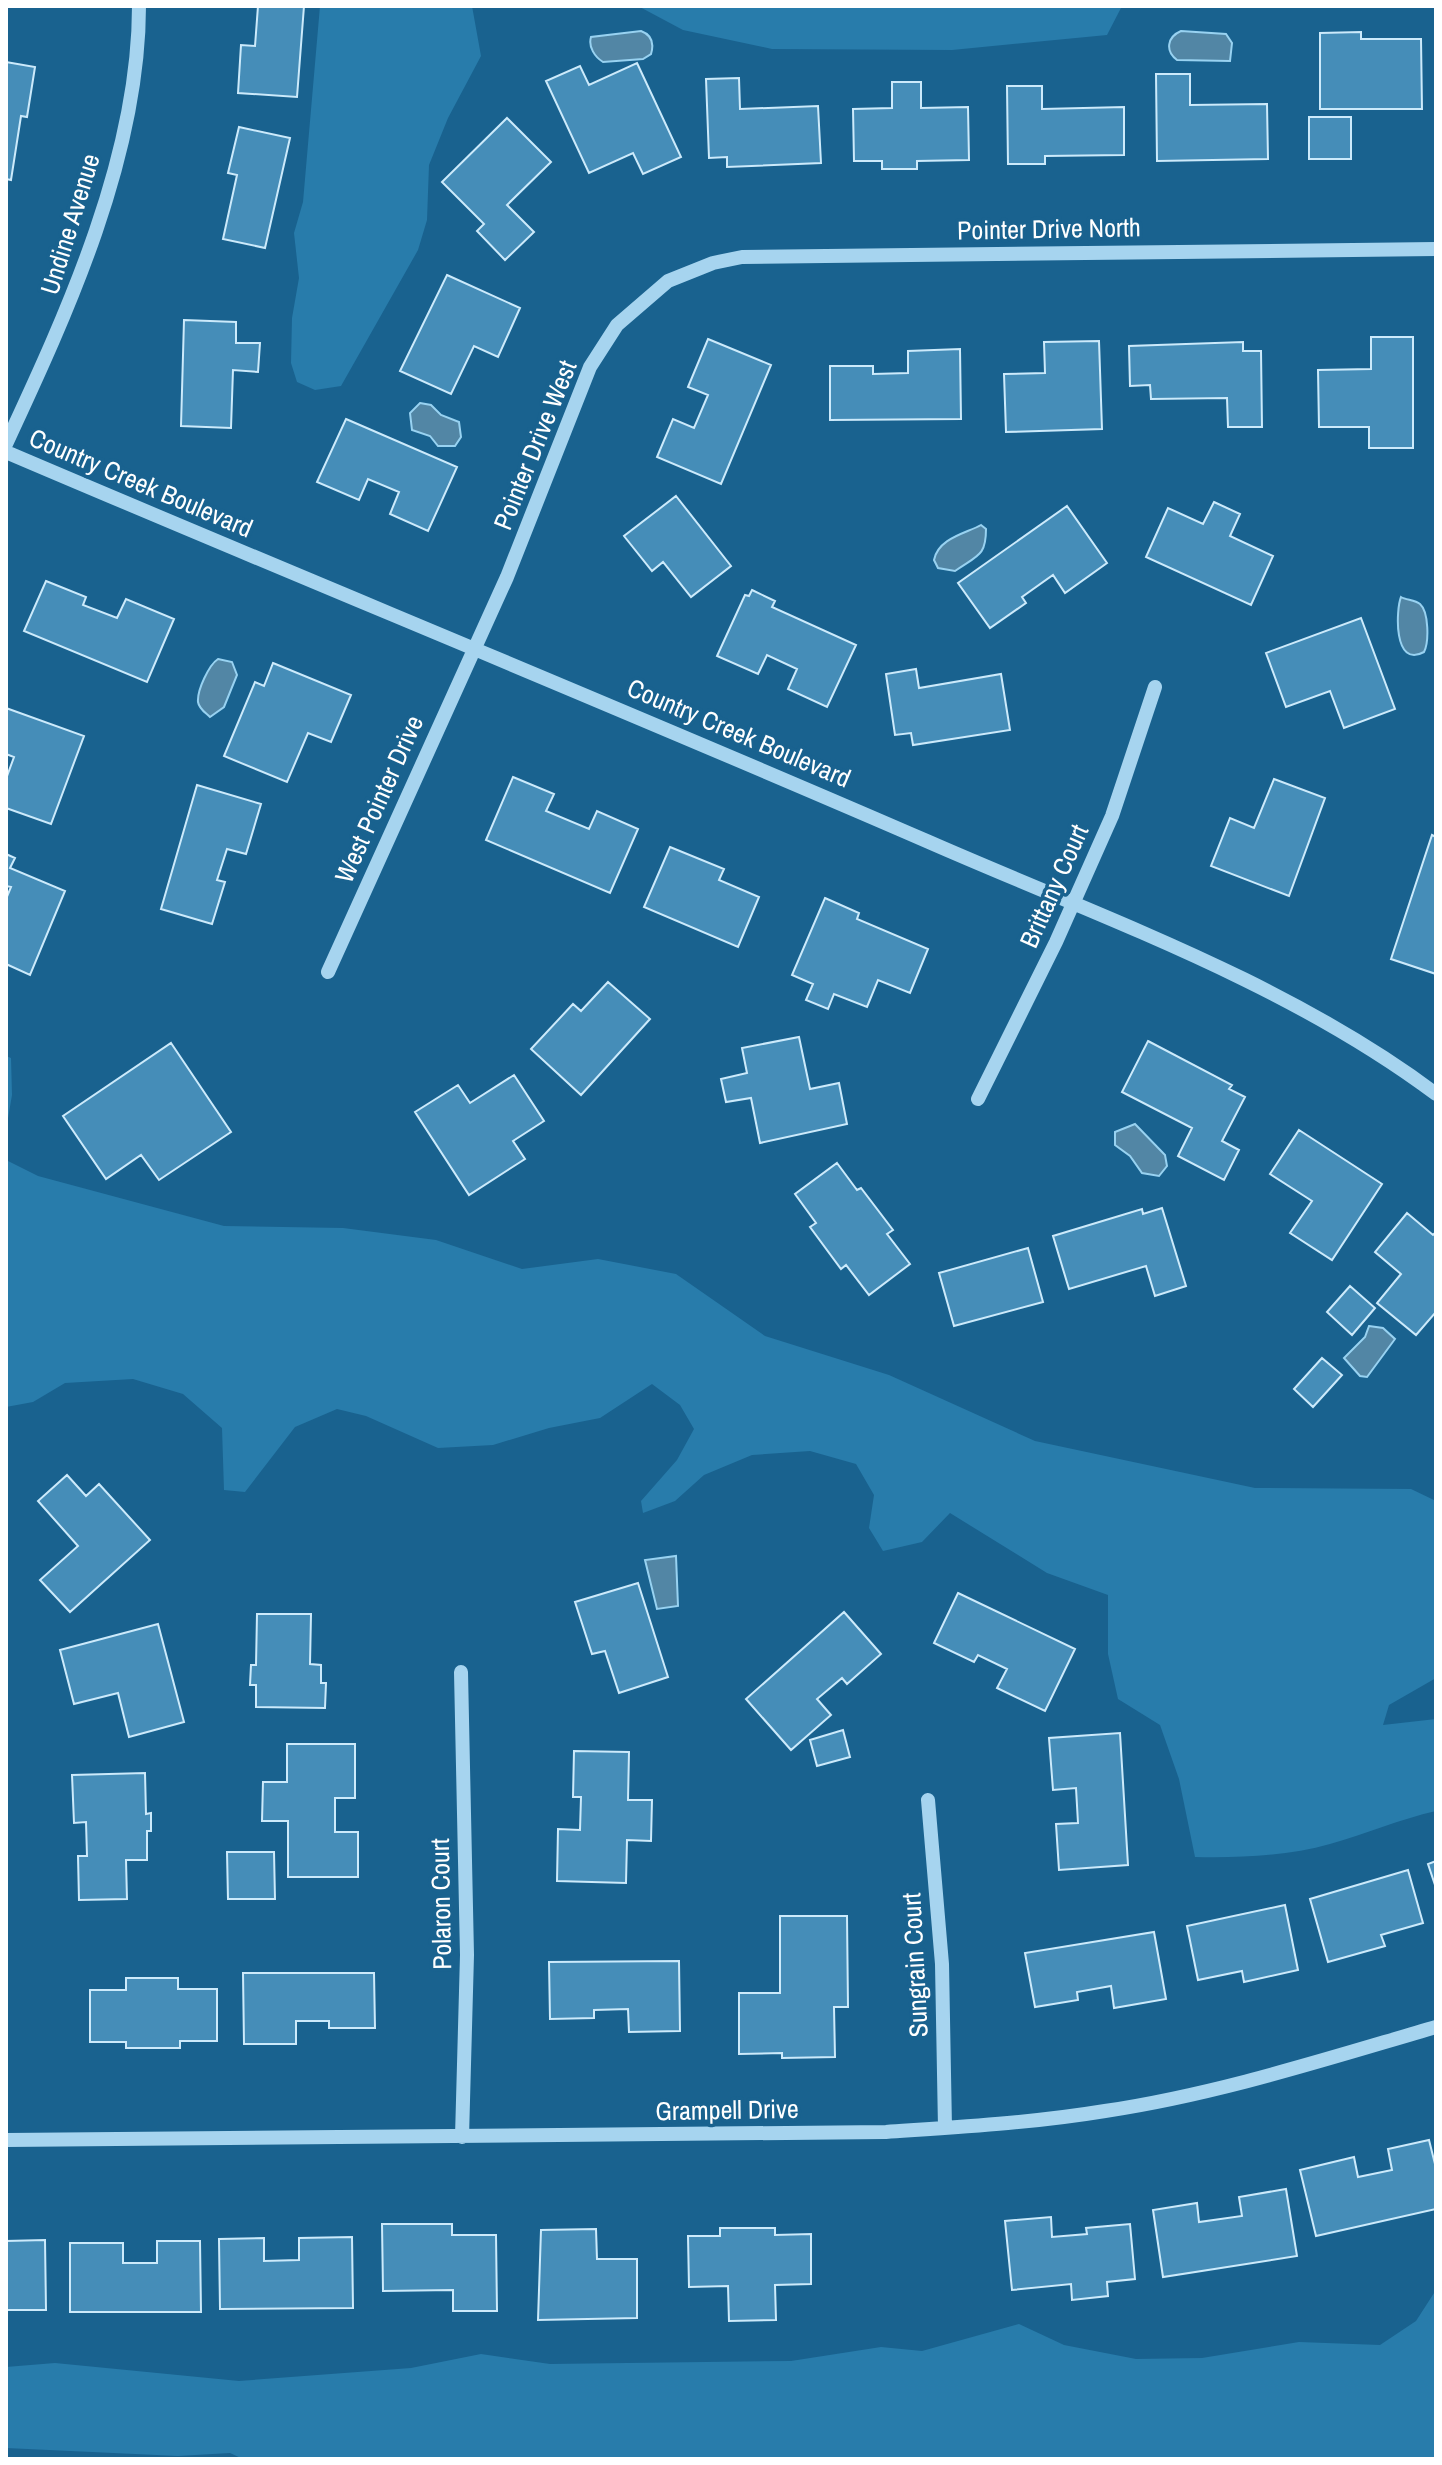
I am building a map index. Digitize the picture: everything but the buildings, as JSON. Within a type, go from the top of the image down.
[{"type":"street","name":"Undine Avenue","points":[[6,444],[65,319],[95,235],[127,107],[139,6]]},
{"type":"street","name":"Pointer Drive North","points":[[668,281],[713,263],[742,257],[1436,249]]},
{"type":"street","name":"Pointer Drive West","points":[[473,646],[507,577],[590,367],[617,325],[668,281]]},
{"type":"street","name":"Country Creek Boulevard","points":[[6,452],[473,646],[1213,965],[1395,1063],[1436,1094]]},
{"type":"street","name":"West Pointer Drive","points":[[328,972],[473,646]]},
{"type":"street","name":"Brittany Court","points":[[978,1099],[1073,905],[1112,816],[1155,687]]},
{"type":"street","name":"Polaron Court","points":[[461,1672],[467,1955],[462,2137]]},
{"type":"street","name":"Sungrain Court","points":[[928,1800],[942,1964],[945,2128]]},
{"type":"street","name":"Grampell Drive","points":[[6,2140],[886,2132],[1027,2122],[1175,2098],[1280,2075],[1436,2027]]},
{"type":"shaded area","points":[[320,6],[472,6],[481,56],[448,118],[429,165],[427,220],[418,250],[341,386],[315,390],[297,382],[291,363],[292,318],[299,278],[294,233],[303,202]]},
{"type":"shaded area","points":[[638,6],[1122,6],[1107,35],[952,50],[772,49],[683,30]]},
{"type":"shaded area","points":[[641,31],[650,37],[652,43],[651,54],[643,59],[603,62],[591,48],[591,37]]},
{"type":"shaded area","points":[[1181,31],[1226,34],[1232,43],[1230,61],[1177,60],[1169,44]]},
{"type":"shaded area","points":[[420,403],[431,405],[441,415],[459,422],[461,437],[455,446],[438,446],[430,436],[412,430],[410,413]]},
{"type":"shaded area","points":[[981,525],[986,529],[986,538],[979,554],[955,571],[938,568],[934,560],[941,546]]},
{"type":"shaded area","points":[[1401,597],[1423,608],[1427,627],[1424,652],[1414,655],[1402,645],[1398,624]]},
{"type":"shaded area","points":[[218,659],[232,662],[237,675],[224,707],[210,717],[200,707],[198,697],[207,672]]},
{"type":"shaded area","points":[[6,1056],[11,1058],[12,1095],[6,1130]]},
{"type":"shaded area","points":[[1135,1124],[1165,1155],[1167,1166],[1159,1176],[1142,1173],[1130,1156],[1115,1145],[1115,1132]]},
{"type":"shaded area","points":[[6,1160],[38,1176],[224,1226],[343,1228],[436,1240],[522,1269],[598,1259],[676,1274],[765,1336],[889,1375],[1035,1441],[1255,1488],[1411,1489],[1436,1501],[1436,1678],[1389,1705],[1383,1725],[1436,1719],[1436,1811],[1297,1851],[1195,1857],[1179,1779],[1160,1725],[1118,1699],[1108,1654],[1108,1595],[1047,1573],[950,1513],[922,1542],[883,1551],[869,1528],[874,1495],[856,1464],[810,1451],[752,1455],[704,1475],[675,1501],[643,1513],[641,1501],[677,1460],[694,1429],[680,1405],[652,1384],[600,1418],[549,1428],[493,1445],[438,1448],[366,1416],[337,1409],[295,1427],[245,1492],[224,1490],[222,1428],[183,1394],[133,1379],[65,1383],[33,1402],[6,1407]]},
{"type":"shaded area","points":[[1369,1326],[1383,1328],[1395,1339],[1367,1377],[1360,1376],[1344,1358],[1365,1337]]},
{"type":"shaded area","points":[[676,1556],[678,1606],[657,1609],[645,1560]]},
{"type":"shaded area","points":[[1436,2290],[1436,2459],[243,2459],[230,2453],[178,2456],[6,2448],[6,2367],[55,2363],[239,2381],[411,2368],[481,2354],[550,2364],[791,2361],[881,2347],[922,2351],[1019,2324],[1064,2345],[1136,2359],[1202,2358],[1299,2342],[1380,2345],[1416,2321]]}]
